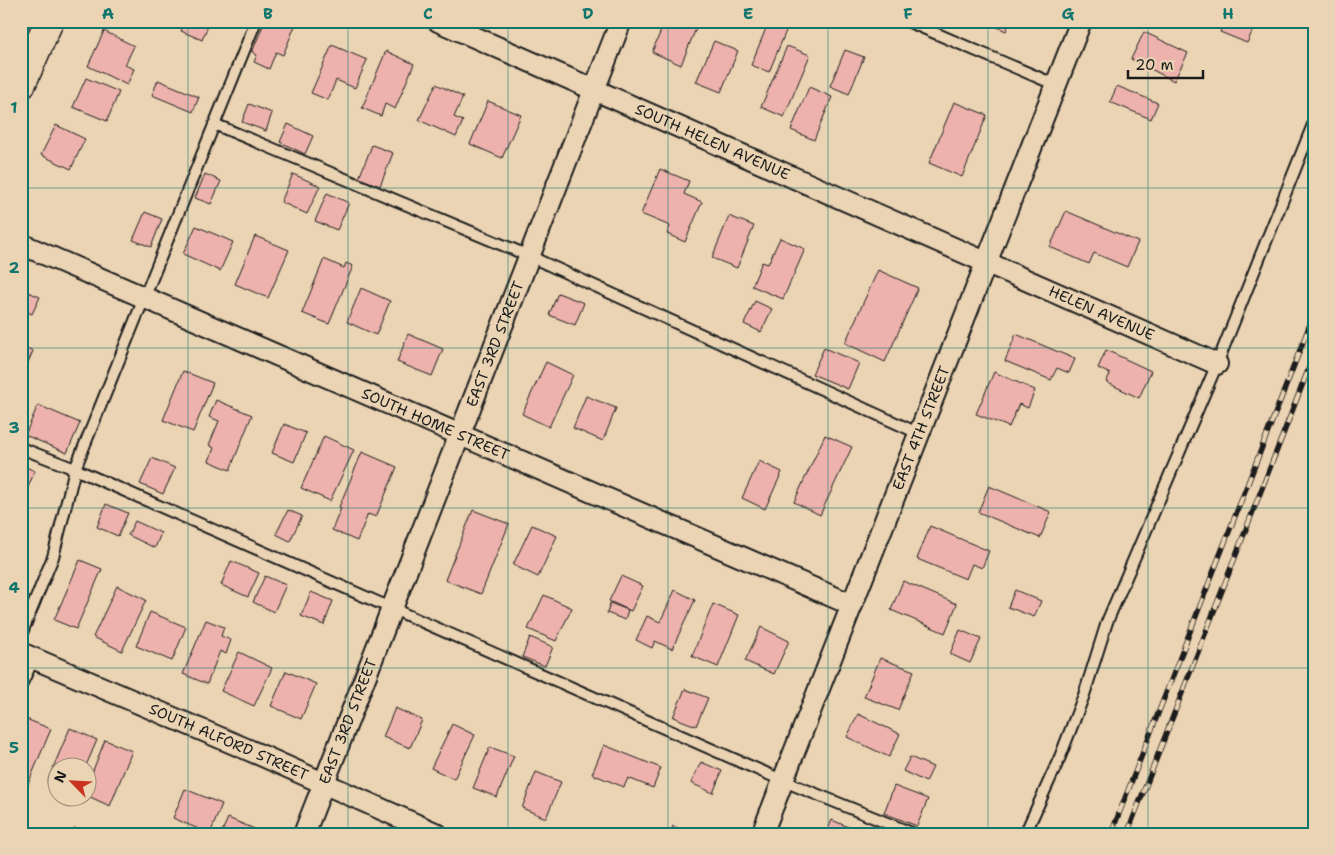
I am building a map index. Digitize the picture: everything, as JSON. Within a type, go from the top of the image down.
[{"type":"main road","points":[[21,84],[49,21]]},
{"type":"street","name":"SOUTH HELEN AVENUE","points":[[438,21],[987,262]]},
{"type":"street","name":"EAST 3RD STREET","points":[[304,834],[621,21]]},
{"type":"street","name":"EAST 4TH STREET","points":[[762,834],[1081,21]]},
{"type":"street","name":"SOUTH HOME STREET","points":[[21,244],[852,606]]},
{"type":"street","name":"HELEN AVENUE","points":[[987,262],[1217,364]]},
{"type":"street","name":"SOUTH ALFORD STREET","points":[[27,656],[265,757],[436,834]]},
{"type":"lane","points":[[21,634],[53,557],[75,469],[256,21]]},
{"type":"lane","points":[[908,21],[1056,85]]},
{"type":"lane","points":[[1026,834],[1060,757],[1084,695],[1107,622],[1217,364],[1314,122]]},
{"type":"lane","points":[[214,124],[529,256],[920,434]]},
{"type":"lane","points":[[21,448],[75,469],[392,607],[784,781],[914,834]]},
{"type":"lane","points":[[21,685],[27,656]]},
{"type":"building","points":[[185,21],[210,21],[202,40],[181,31]]},
{"type":"building","points":[[265,21],[297,21],[283,55],[276,52],[269,69],[254,62],[257,55],[252,52]]},
{"type":"building","points":[[665,21],[699,21],[681,65],[652,52]]},
{"type":"building","points":[[769,21],[778,21],[788,26],[769,72],[751,65]]},
{"type":"building","points":[[984,21],[1010,21],[1006,31]]},
{"type":"building","points":[[1165,21],[1181,21],[1179,27]]},
{"type":"building","points":[[1191,21],[1204,21],[1202,26]]},
{"type":"building","points":[[1225,21],[1257,21],[1247,43],[1220,32]]},
{"type":"building","points":[[104,31],[134,46],[125,65],[134,69],[127,85],[88,66]]},
{"type":"building","points":[[1144,32],[1188,53],[1174,81],[1131,59]]},
{"type":"building","points":[[714,41],[738,51],[721,92],[696,82]]},
{"type":"building","points":[[332,45],[367,60],[355,88],[336,80],[328,100],[311,93]]},
{"type":"building","points":[[787,46],[810,55],[784,117],[761,107]]},
{"type":"building","points":[[845,50],[864,57],[849,94],[830,86]]},
{"type":"building","points":[[386,51],[414,64],[395,109],[385,104],[381,116],[362,108]]},
{"type":"building","points":[[86,78],[119,92],[107,121],[73,107]]},
{"type":"building","points":[[158,80],[199,97],[193,112],[152,95]]},
{"type":"building","points":[[436,84],[463,97],[454,117],[463,121],[456,137],[419,120]]},
{"type":"building","points":[[1117,86],[1158,103],[1151,119],[1110,102]]},
{"type":"building","points":[[809,87],[832,97],[814,140],[791,130]]},
{"type":"building","points":[[488,101],[521,115],[502,158],[470,144]]},
{"type":"building","points":[[954,102],[987,115],[962,177],[929,163]]},
{"type":"building","points":[[249,104],[272,113],[266,131],[242,122]]},
{"type":"building","points":[[288,124],[313,136],[305,154],[280,142]]},
{"type":"building","points":[[56,125],[85,139],[71,169],[41,155]]},
{"type":"building","points":[[372,145],[393,153],[380,186],[359,178]]},
{"type":"building","points":[[660,169],[689,181],[684,194],[702,202],[685,242],[667,234],[670,226],[641,214]]},
{"type":"building","points":[[205,174],[221,181],[211,204],[195,198]]},
{"type":"building","points":[[293,174],[320,186],[307,214],[281,202]]},
{"type":"building","points":[[327,193],[349,203],[337,230],[315,221]]},
{"type":"building","points":[[1066,211],[1138,242],[1127,267],[1094,253],[1089,264],[1050,247]]},
{"type":"building","points":[[145,212],[162,219],[151,247],[133,240]]},
{"type":"building","points":[[729,216],[754,226],[737,268],[712,258]]},
{"type":"building","points":[[196,226],[233,242],[220,271],[183,254]]},
{"type":"building","points":[[255,236],[289,250],[268,298],[235,284]]},
{"type":"building","points":[[780,238],[805,249],[783,299],[752,286],[762,262],[768,264]]},
{"type":"building","points":[[324,259],[344,268],[346,263],[353,266],[329,324],[302,313]]},
{"type":"building","points":[[878,270],[918,288],[885,362],[845,343]]},
{"type":"building","points":[[361,288],[390,301],[376,335],[347,322]]},
{"type":"building","points":[[21,289],[40,297],[32,314],[25,311],[21,321]]},
{"type":"building","points":[[558,293],[584,303],[575,325],[549,315]]},
{"type":"building","points":[[755,301],[772,309],[761,332],[744,324]]},
{"type":"building","points":[[408,334],[443,349],[432,376],[397,362]]},
{"type":"building","points":[[1016,334],[1075,359],[1069,373],[1057,368],[1051,380],[1005,361]]},
{"type":"building","points":[[21,345],[33,351],[21,378]]},
{"type":"building","points":[[824,348],[859,363],[848,389],[812,374]]},
{"type":"building","points":[[1106,350],[1151,371],[1139,398],[1106,382],[1110,374],[1098,368]]},
{"type":"building","points":[[546,362],[573,375],[549,427],[522,414]]},
{"type":"building","points":[[183,371],[213,383],[193,432],[163,420]]},
{"type":"building","points":[[994,372],[1035,390],[1028,408],[1019,404],[1009,427],[976,414]]},
{"type":"building","points":[[586,396],[616,408],[603,441],[573,428]]},
{"type":"building","points":[[216,400],[252,415],[230,470],[209,461],[214,448],[209,445],[219,421],[209,417]]},
{"type":"building","points":[[38,405],[80,423],[67,453],[25,435]]},
{"type":"building","points":[[284,424],[306,433],[294,462],[272,453]]},
{"type":"building","points":[[825,435],[852,447],[820,515],[794,502]]},
{"type":"building","points":[[324,436],[354,450],[330,501],[301,488]]},
{"type":"building","points":[[362,452],[397,467],[376,517],[368,514],[357,541],[332,530],[341,508],[339,507]]},
{"type":"building","points":[[152,458],[175,468],[163,494],[140,484]]},
{"type":"building","points":[[759,461],[782,472],[765,509],[742,498]]},
{"type":"building","points":[[21,465],[35,471],[21,503]]},
{"type":"building","points":[[989,486],[1051,512],[1040,538],[978,512]]},
{"type":"building","points":[[106,504],[128,513],[118,536],[97,527]]},
{"type":"building","points":[[288,510],[302,516],[290,541],[276,534]]},
{"type":"building","points":[[473,510],[509,524],[481,594],[445,580]]},
{"type":"building","points":[[135,521],[161,533],[155,548],[128,535]]},
{"type":"building","points":[[532,525],[557,536],[538,577],[513,565]]},
{"type":"building","points":[[930,526],[989,551],[982,568],[972,564],[966,579],[917,559]]},
{"type":"building","points":[[80,560],[102,569],[76,629],[54,620]]},
{"type":"building","points":[[231,561],[259,573],[248,597],[221,585]]},
{"type":"building","points":[[265,576],[286,585],[274,612],[253,602]]},
{"type":"building","points":[[621,576],[643,586],[631,611],[609,601]]},
{"type":"building","points":[[903,581],[957,604],[945,633],[891,610]]},
{"type":"building","points":[[117,586],[146,600],[122,651],[93,637]]},
{"type":"building","points":[[675,590],[695,600],[672,649],[655,641],[652,648],[636,640],[647,616],[660,622]]},
{"type":"building","points":[[1015,590],[1041,601],[1034,617],[1008,607]]},
{"type":"building","points":[[311,592],[333,601],[324,625],[301,616]]},
{"type":"building","points":[[544,595],[572,608],[556,641],[528,629]]},
{"type":"building","points":[[610,603],[628,610],[625,620],[607,613]]},
{"type":"building","points":[[713,604],[739,615],[718,667],[692,656]]},
{"type":"building","points":[[150,612],[186,627],[172,661],[136,646]]},
{"type":"building","points":[[206,620],[224,627],[221,636],[231,640],[226,654],[220,651],[207,684],[183,674]]},
{"type":"building","points":[[761,627],[789,641],[774,674],[745,661]]},
{"type":"building","points":[[960,630],[981,639],[970,663],[950,654]]},
{"type":"building","points":[[530,637],[553,647],[545,666],[522,657]]},
{"type":"building","points":[[239,652],[272,668],[254,706],[221,691]]},
{"type":"building","points":[[880,658],[914,671],[898,710],[864,697]]},
{"type":"building","points":[[286,671],[316,684],[301,719],[271,706]]},
{"type":"building","points":[[685,689],[708,698],[696,726],[673,717]]},
{"type":"building","points":[[395,708],[422,720],[410,748],[383,737]]},
{"type":"building","points":[[858,714],[900,734],[889,757],[847,737]]},
{"type":"building","points":[[21,717],[51,729],[23,796],[21,796]]},
{"type":"building","points":[[452,724],[475,735],[454,779],[431,768]]},
{"type":"building","points":[[70,728],[97,740],[89,758],[57,758]]},
{"type":"building","points":[[105,740],[132,751],[110,806],[98,801],[98,758]]},
{"type":"building","points":[[604,745],[661,768],[653,788],[628,778],[624,787],[592,774]]},
{"type":"building","points":[[490,747],[514,756],[497,797],[473,788]]},
{"type":"building","points":[[910,757],[933,767],[926,782],[903,771]]},
{"type":"building","points":[[701,762],[722,771],[713,793],[691,783]]},
{"type":"building","points":[[536,772],[561,782],[546,818],[522,808]]},
{"type":"building","points":[[894,786],[928,799],[917,826],[884,813]]},
{"type":"building","points":[[185,789],[222,804],[210,834],[173,818]]},
{"type":"building","points":[[228,818],[257,830],[255,834],[221,834]]},
{"type":"building","points":[[832,820],[860,832],[860,834],[826,834]]},
{"type":"building","points":[[673,826],[690,834],[670,834]]},
{"type":"building","points":[[74,828],[88,834],[72,834]]},
{"type":"railway","points":[[1111,834],[1314,314]]},
{"type":"railway","points":[[1127,834],[1314,355]]}]
